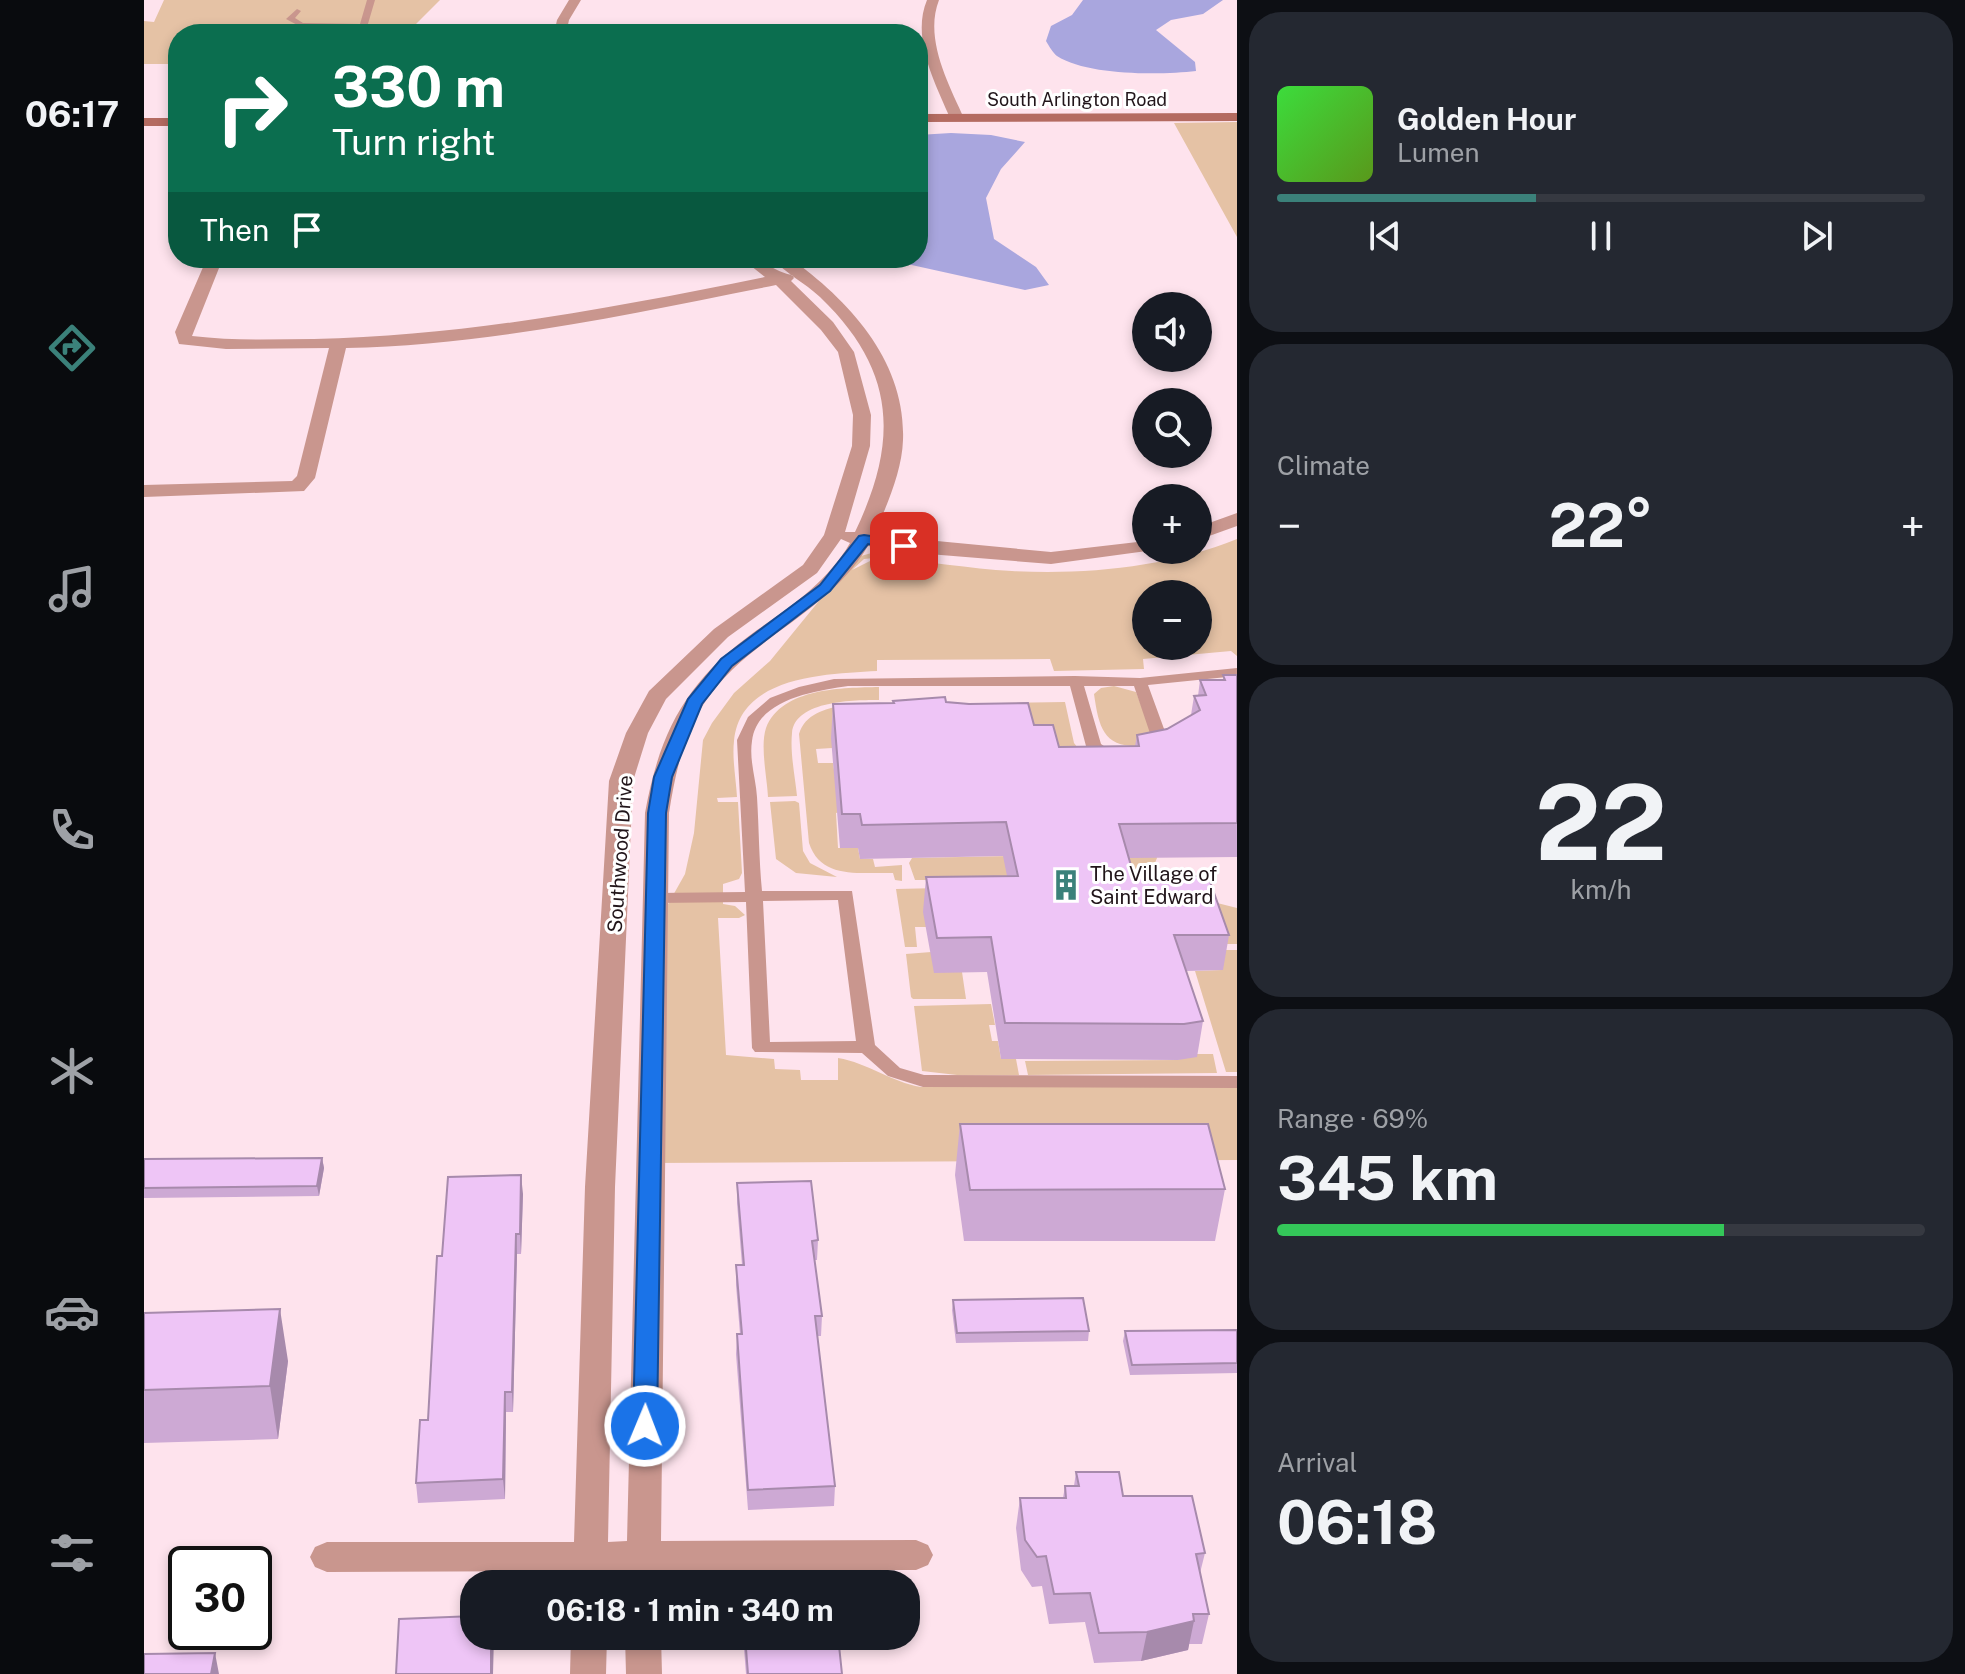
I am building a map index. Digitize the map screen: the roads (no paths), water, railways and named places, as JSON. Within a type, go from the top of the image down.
[{"type":"main road","name":"South Arlington Road","points":[[928,118],[1237,117]]},
{"type":"main road","points":[[144,122],[168,122]]},
{"type":"street","points":[[562,24],[575,0]]},
{"type":"street","points":[[926,24],[927,10],[933,0]]},
{"type":"street","points":[[928,37],[957,118]]},
{"type":"street","points":[[211,268],[183,332],[185,340],[225,344],[339,344],[458,337],[779,269]]},
{"type":"street","name":"Southwood Drive","points":[[643,1569],[657,813],[663,777],[694,703],[727,663],[825,588],[864,539],[889,466],[894,440],[887,386],[864,336],[838,304],[804,275],[779,269]]},
{"type":"street","name":"Southwood Drive","points":[[590,1569],[600,1187],[621,781],[637,733],[657,696],[721,633],[810,569],[834,535],[861,446],[862,415],[846,352],[779,269]]},
{"type":"street","points":[[144,491],[297,487],[306,478],[339,344]]},
{"type":"street","points":[[1212,529],[1237,519]]},
{"type":"street","points":[[834,535],[904,546],[1051,558],[1132,549]]},
{"type":"street","points":[[327,1557],[643,1569],[916,1555]]},
{"type":"street","points":[[588,1674],[589,1650]]},
{"type":"street","points":[[643,1650],[644,1674]]},
{"type":"lane","points":[[363,24],[371,0]]},
{"type":"lane","points":[[297,11],[290,19],[299,24]]},
{"type":"lane","points":[[866,1047],[761,1048],[746,733],[758,717],[776,702],[803,690],[848,682],[1140,682],[1237,672]]},
{"type":"lane","points":[[1075,680],[1094,746],[1108,757],[1128,761]]},
{"type":"lane","points":[[1140,682],[1164,744],[1162,751],[1148,759]]},
{"type":"lane","points":[[656,898],[846,895],[866,1047],[894,1072],[923,1081],[1237,1082]]},
{"type":"water","points":[[1083,0],[1223,0],[1203,14],[1171,20],[1156,30],[1195,62],[1196,71],[1145,73],[1105,71],[1070,63],[1054,53],[1046,41],[1051,26],[1072,15]]},
{"type":"water","points":[[928,134],[991,135],[1025,142],[1001,169],[986,198],[994,239],[1036,267],[1049,285],[1025,290],[925,268],[928,268]]},
{"type":"place","name":"The Village of Saint Edward","points":[[1066,885]]}]
